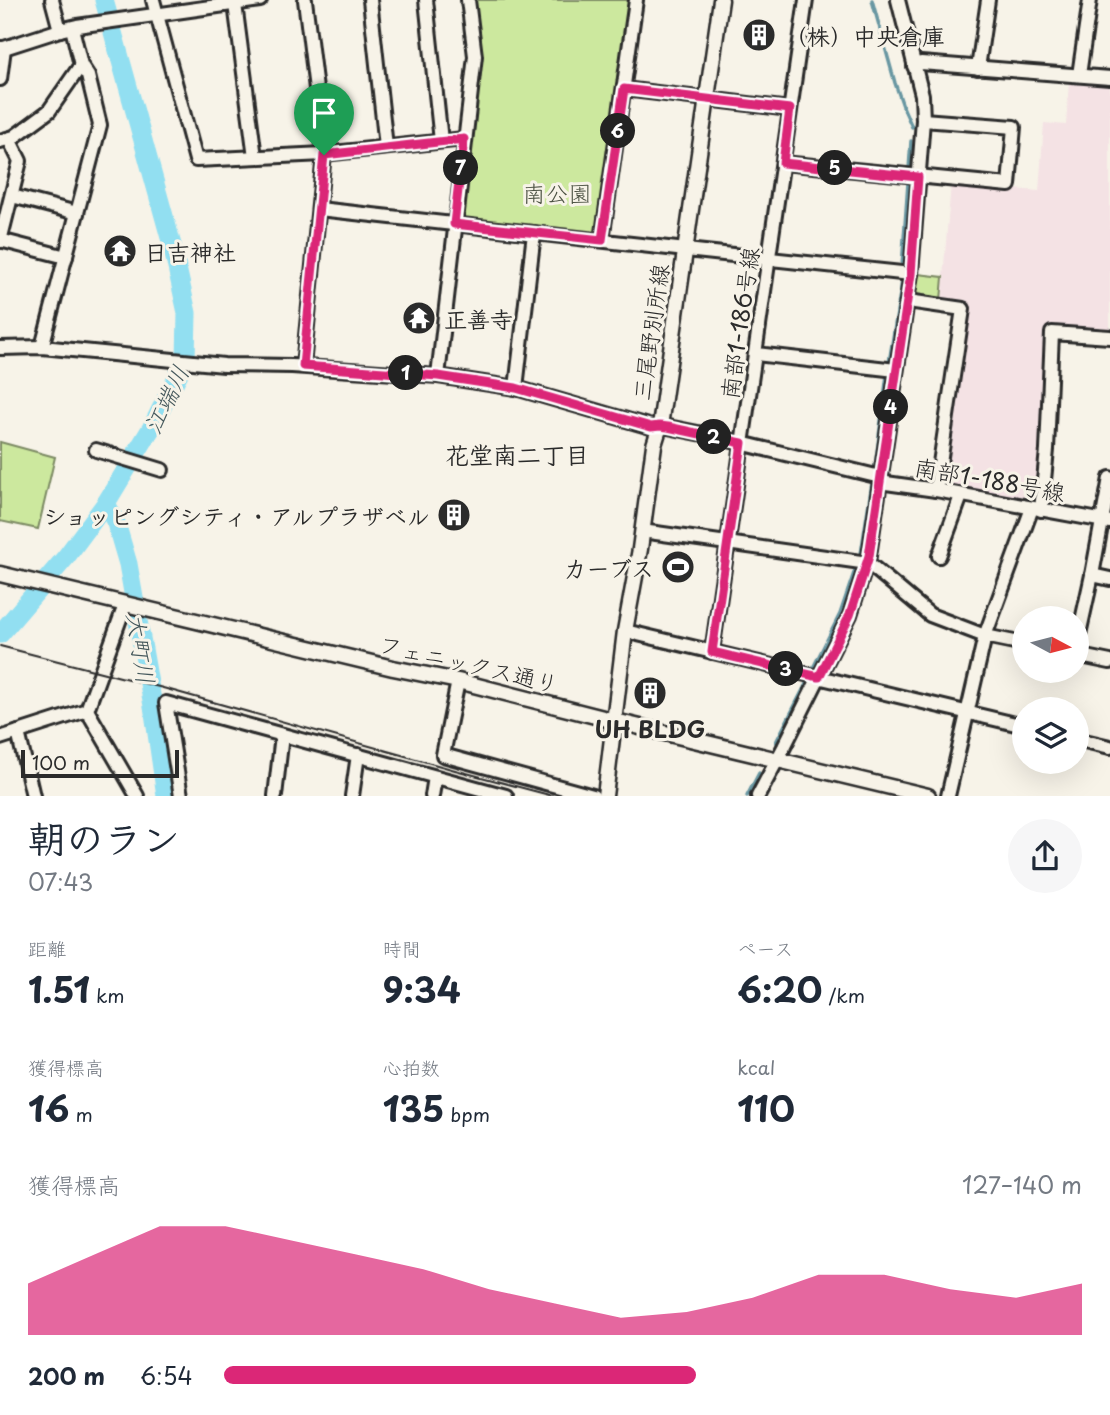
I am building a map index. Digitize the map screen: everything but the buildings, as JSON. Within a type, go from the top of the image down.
[{"type":"main road","name":"三尾野別所線","points":[[605,796],[625,631],[654,445],[660,426],[721,0]]},
{"type":"main road","name":"フェニックス通り","points":[[3,575],[458,681],[928,796]]},
{"type":"street","points":[[42,347],[100,125],[72,28],[52,0]]},
{"type":"street","points":[[153,0],[151,15],[196,160],[324,155],[464,139]]},
{"type":"street","points":[[0,79],[2,48],[72,28],[260,0]]},
{"type":"street","points":[[303,366],[324,155],[305,0]]},
{"type":"street","points":[[370,0],[386,147]]},
{"type":"street","points":[[426,0],[441,141]]},
{"type":"street","points":[[438,376],[475,56],[468,0]]},
{"type":"street","points":[[602,240],[636,0]]},
{"type":"street","name":"南部1-186号線","points":[[712,652],[806,0]]},
{"type":"street","points":[[758,796],[850,615],[868,563],[908,301],[923,120],[922,95],[898,0]]},
{"type":"street","points":[[978,68],[988,0]]},
{"type":"street","points":[[1079,75],[1090,0]]},
{"type":"street","points":[[235,4],[255,157]]},
{"type":"street","points":[[914,66],[921,63],[1110,78]]},
{"type":"street","points":[[65,257],[0,240],[20,161],[4,140],[49,111],[81,65]]},
{"type":"street","points":[[624,89],[790,109]]},
{"type":"street","points":[[783,163],[1009,185],[1014,127],[923,120]]},
{"type":"street","points":[[12,196],[77,213]]},
{"type":"street","points":[[319,209],[911,274]]},
{"type":"street","points":[[516,388],[534,233]]},
{"type":"street","points":[[908,301],[963,309],[936,490]]},
{"type":"street","points":[[948,796],[985,636],[1037,509],[1048,450],[1052,333],[1110,337]]},
{"type":"street","name":"南部1-188号線","points":[[0,348],[42,347],[219,364],[303,366],[438,376],[516,388],[638,424],[742,443],[876,476],[886,483],[1106,521]]},
{"type":"street","points":[[756,354],[896,370]]},
{"type":"street","points":[[96,450],[162,470]]},
{"type":"street","points":[[1085,606],[1106,521],[1110,478]]},
{"type":"street","points":[[939,556],[961,496]]},
{"type":"street","points":[[642,531],[868,563],[930,615],[985,636],[1012,642]]},
{"type":"street","points":[[1092,575],[1110,579]]},
{"type":"street","points":[[125,604],[87,710],[137,796]]},
{"type":"street","points":[[625,631],[1012,723]]},
{"type":"street","points":[[1089,658],[1110,662]]},
{"type":"street","points":[[458,681],[443,755],[593,796]]},
{"type":"street","points":[[181,796],[166,703],[506,796]]},
{"type":"street","points":[[0,738],[87,710]]},
{"type":"street","points":[[18,732],[33,796]]},
{"type":"street","points":[[275,796],[282,735]]},
{"type":"street","points":[[1089,741],[1110,747]]},
{"type":"street","points":[[352,796],[358,755]]},
{"type":"street","points":[[432,796],[435,777]]},
{"type":"shaded area","points":[[1069,82],[1110,86],[1110,333],[1046,328],[1042,448],[1037,500],[1032,503],[947,488],[943,483],[968,304],[941,300],[951,184],[1039,191],[1044,123],[1066,125]]},
{"type":"green space","name":"南公園","points":[[475,0],[631,0],[598,232],[594,235],[464,220],[462,217],[482,55]]},
{"type":"green space","points":[[918,274],[943,277],[941,300],[920,297],[916,292]]},
{"type":"green space","points":[[0,442],[55,457],[38,529],[0,521]]},
{"type":"waterway","name":"江端川","points":[[0,634],[66,557],[106,503],[152,427],[186,359],[187,313],[172,245],[104,0]]},
{"type":"waterway","points":[[872,0],[895,83],[912,127]]},
{"type":"waterway","points":[[909,169],[911,141]]},
{"type":"waterway","points":[[902,267],[908,183]]},
{"type":"waterway","points":[[889,363],[902,281]]},
{"type":"waterway","points":[[875,467],[887,375]]},
{"type":"waterway","points":[[861,554],[872,483]]},
{"type":"waterway","name":"大町川","points":[[106,503],[116,523],[128,564],[166,796]]},
{"type":"waterway","points":[[812,670],[840,614],[855,570]]},
{"type":"waterway","points":[[776,742],[807,682]]},
{"type":"waterway","points":[[747,796],[759,773]]},
{"type":"tram line","points":[[0,646],[163,688],[553,796]]},
{"type":"place","name":"（株）中央倉庫","points":[[759,35]]},
{"type":"place","name":"日吉神社","points":[[120,251]]},
{"type":"place","name":"正善寺","points":[[419,318]]},
{"type":"place","name":"ショッピングシティ・アルプラザベル","points":[[454,515]]},
{"type":"place","name":"カーブス","points":[[678,567]]},
{"type":"place","name":"UH BLDG","points":[[650,693]]},
{"type":"district","name":"花堂南二丁目","points":[[517,454]]},
{"type":"route","points":[[624,89],[790,109],[783,163],[918,177],[908,301],[869,556],[850,615],[819,677],[712,652],[742,443],[668,427],[651,427],[516,388],[438,376],[303,366],[324,155],[464,139],[454,224],[602,240],[624,89]]}]
